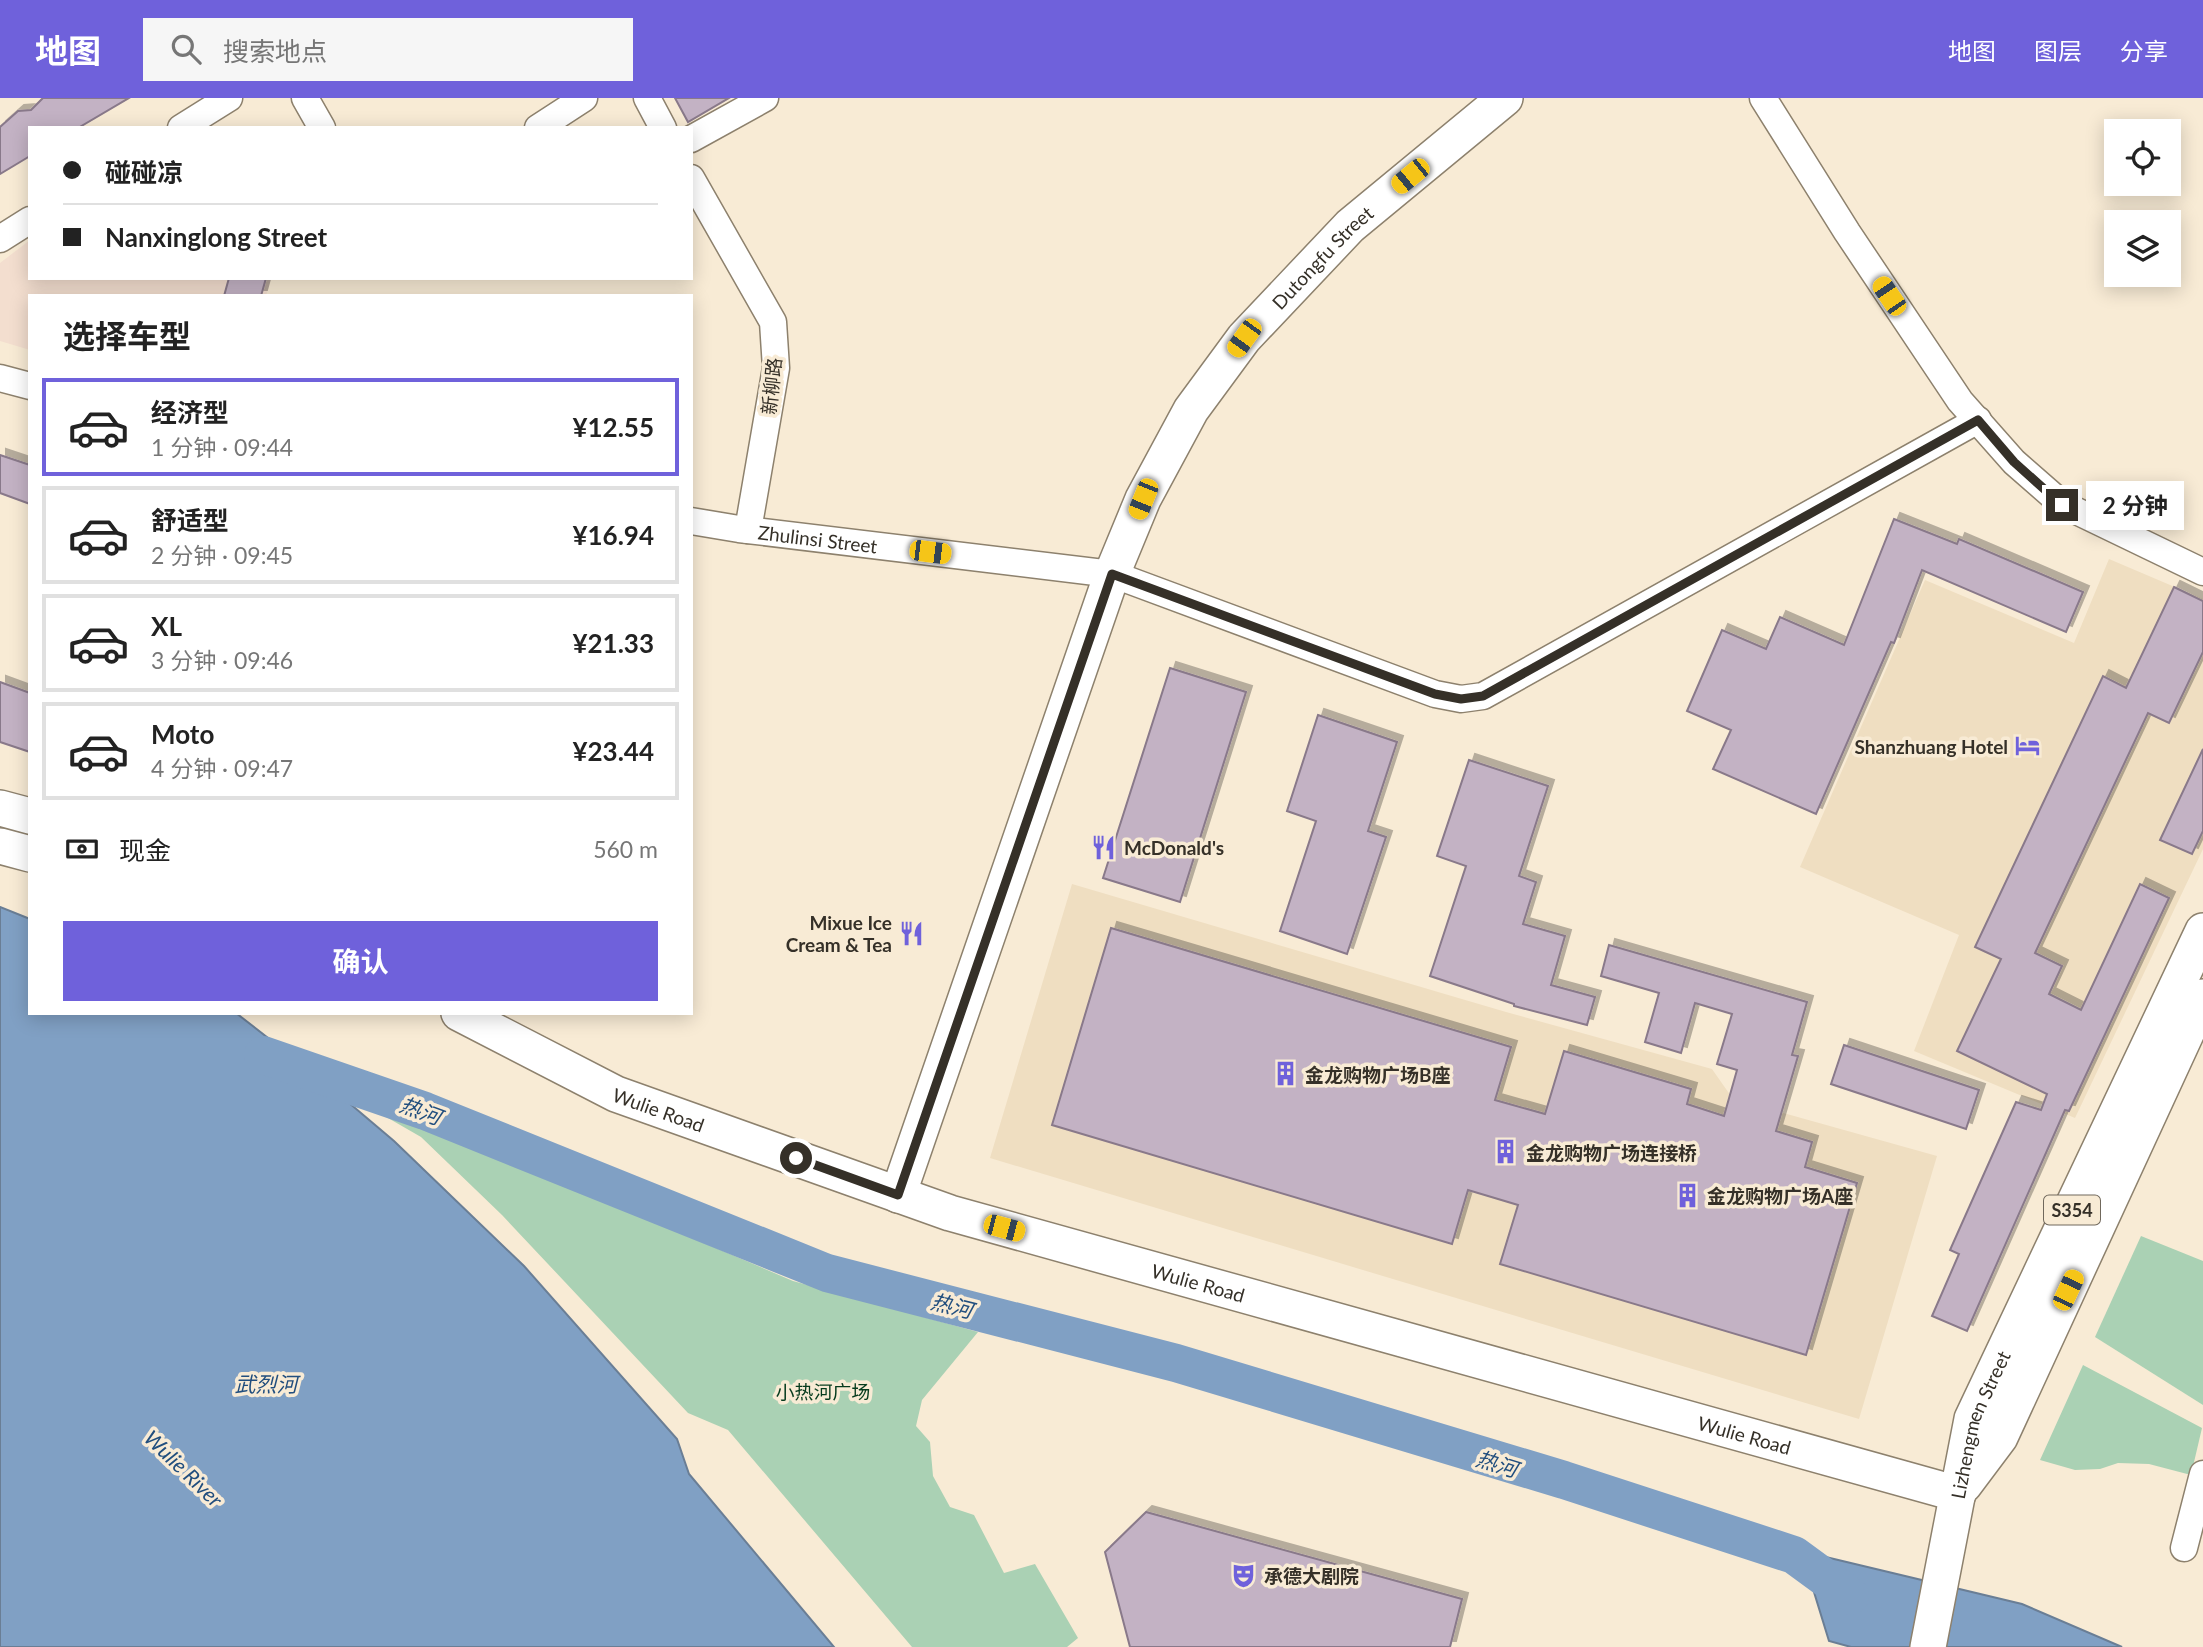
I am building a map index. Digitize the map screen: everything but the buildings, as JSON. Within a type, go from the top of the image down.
[{"type":"main road","name":"Dutongfu Street","points":[[898,1195],[1112,574],[1143,499],[1191,410],[1244,338],[1349,226],[1505,98]]},
{"type":"main road","points":[[0,808],[28,815]]},
{"type":"main road","points":[[0,846],[28,853]]},
{"type":"main road","name":"Lizhengmen Street","points":[[1958,1494],[1972,1419],[2203,932]]},
{"type":"main road","name":"Lizhengmen Street","points":[[1958,1494],[2000,1437],[2203,998]]},
{"type":"main road","name":"Wulie Road","points":[[463,1015],[616,1094],[950,1213],[1958,1494]]},
{"type":"main road","points":[[1928,1647],[1958,1494]]},
{"type":"street","points":[[184,126],[229,98]]},
{"type":"street","points":[[305,98],[321,126]]},
{"type":"street","points":[[541,126],[584,98]]},
{"type":"street","points":[[647,98],[662,126]]},
{"type":"street","points":[[693,138],[765,98]]},
{"type":"street","points":[[1763,98],[1847,232],[1961,401],[2014,462],[2062,505],[2203,572]]},
{"type":"street","name":"新柳路","points":[[693,182],[773,322],[776,368],[748,530]]},
{"type":"street","points":[[0,239],[28,221]]},
{"type":"street","points":[[0,378],[28,385]]},
{"type":"street","name":"Zhulinsi Street","points":[[693,521],[1112,574],[1435,694],[1461,699],[1483,696],[1978,420]]},
{"type":"street","points":[[2184,1548],[2203,1474]]},
{"type":"shaded area","points":[[28,242],[28,280],[270,280],[267,294],[28,294],[28,349],[0,341],[0,263]]},
{"type":"shaded area","name":"Shanzhuang Hotel","points":[[2109,559],[2203,599],[2203,849],[2075,1118],[1914,1051],[1959,935],[1800,867],[1925,580],[2074,643]]},
{"type":"shaded area","points":[[1072,884],[1506,1012],[1712,1069],[1733,1099],[1937,1156],[1859,1419],[990,1158]]},
{"type":"green space","name":"小热河广场","points":[[322,1080],[793,1281],[978,1332],[922,1400],[916,1426],[930,1442],[933,1476],[950,1507],[974,1515],[1004,1573],[1035,1564],[1078,1638],[1067,1647],[912,1647],[728,1430],[688,1413],[502,1215],[421,1137]]},
{"type":"green space","points":[[2141,1236],[2203,1261],[2203,1405],[2095,1337]]},
{"type":"green space","points":[[2083,1365],[2202,1428],[2191,1475],[2149,1464],[2118,1463],[2100,1469],[2075,1470],[2040,1460]]},
{"type":"water","name":"武烈河","points":[[0,907],[28,918],[28,1015],[239,1015],[394,1141],[524,1266],[677,1439],[689,1474],[834,1647],[0,1647]]},
{"type":"water","points":[[1809,1553],[2022,1604],[2122,1647],[1851,1647],[1829,1641],[1810,1579]]},
{"type":"waterway","name":"热河","points":[[263,1055],[425,1111],[827,1273],[1176,1363],[1564,1480],[1794,1555],[1850,1596]]},
{"type":"place","name":"Shanzhuang Hotel","points":[[2028,746]]},
{"type":"place","name":"McDonald's","points":[[1104,847]]},
{"type":"place","name":"Mixue Ice Cream & Tea","points":[[912,933]]},
{"type":"place","name":"金龙购物广场B座","points":[[1285,1074]]},
{"type":"place","name":"金龙购物广场连接桥","points":[[1506,1152]]},
{"type":"place","name":"金龙购物广场A座","points":[[1687,1195]]},
{"type":"place","name":"承德大剧院","points":[[1244,1575]]},
{"type":"route","points":[[796,1158],[898,1195],[1112,574],[1435,694],[1461,699],[1483,696],[1978,420],[2014,462],[2062,505]]},
{"type":"water label","name":"Wulie River","points":[[184,1468]]}]
